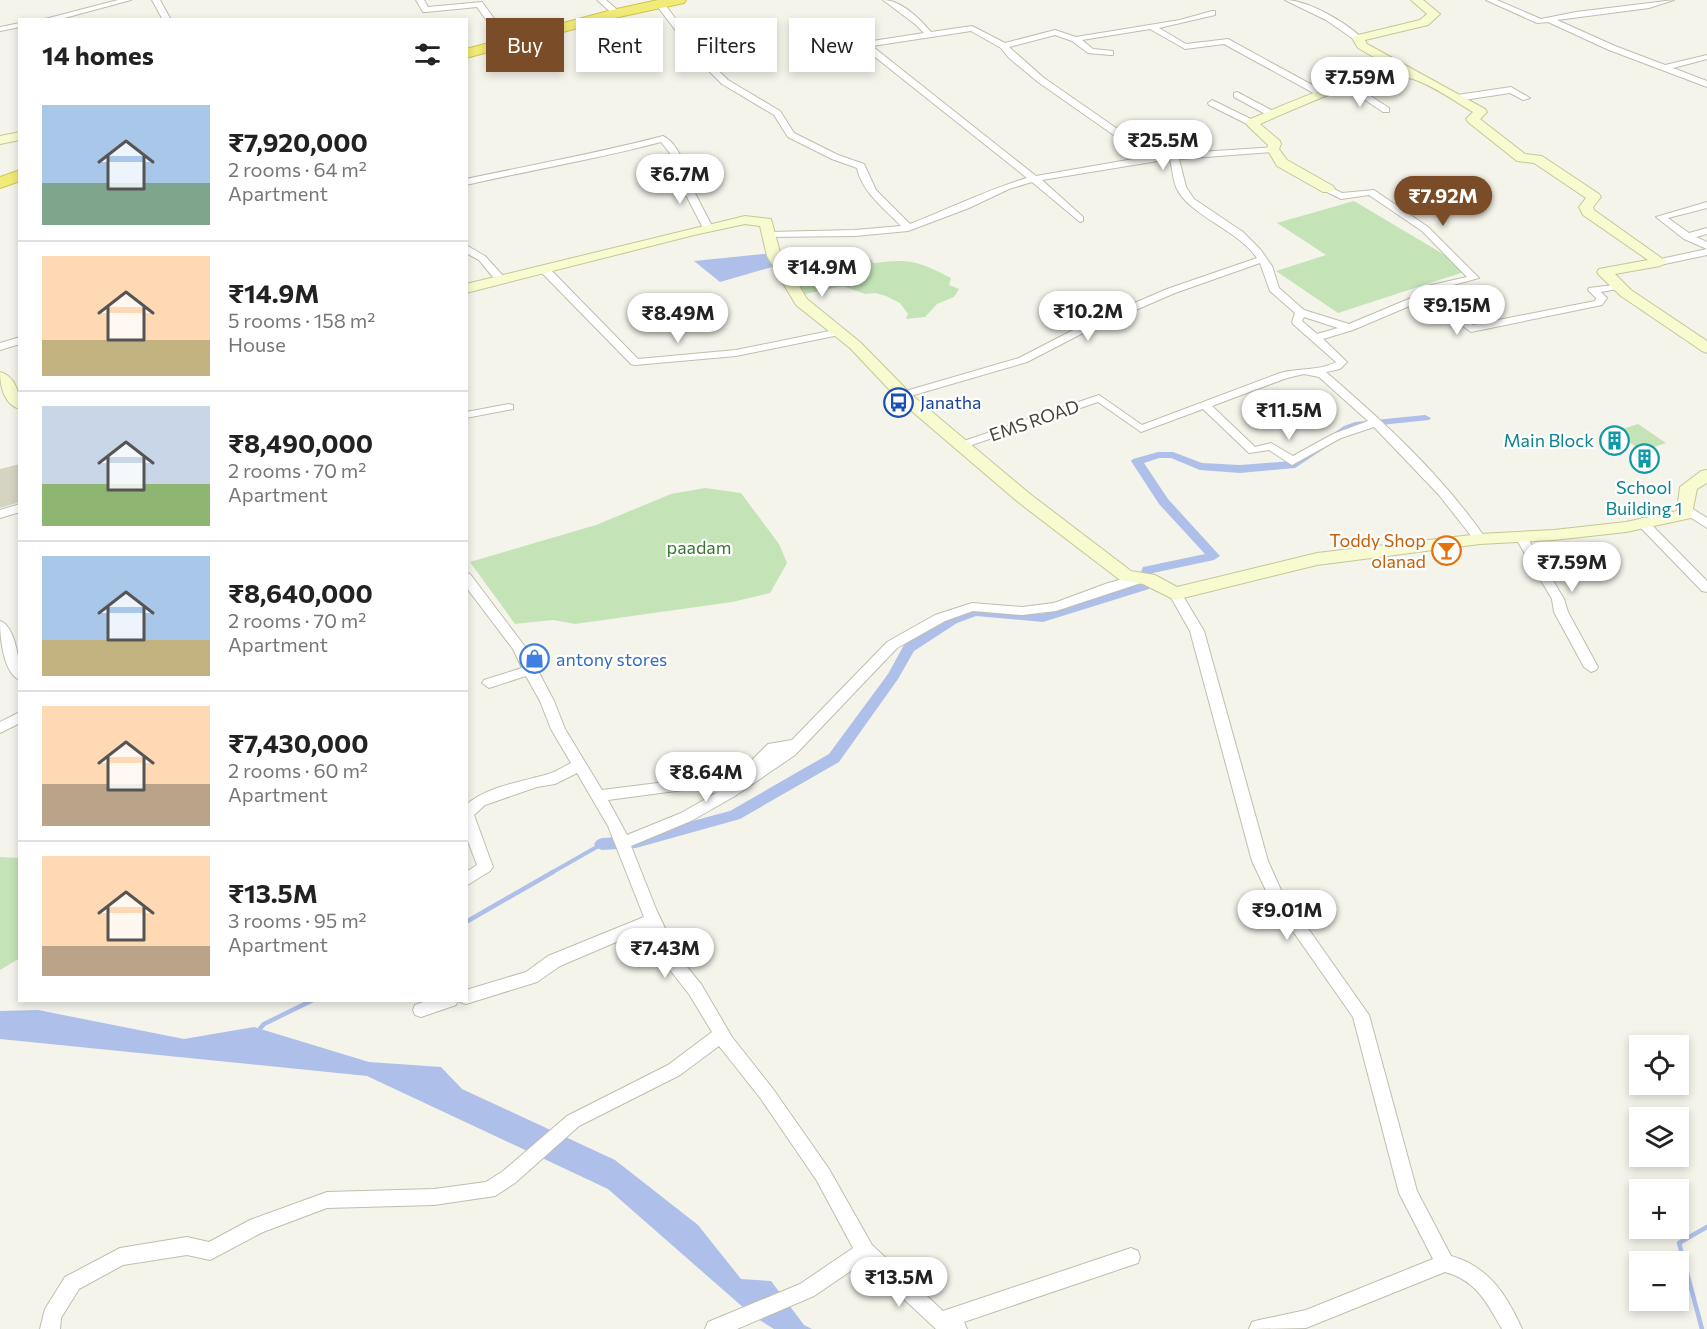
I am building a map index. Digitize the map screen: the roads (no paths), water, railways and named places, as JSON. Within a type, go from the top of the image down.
[{"type":"highway","points":[[564,28],[679,0]]},
{"type":"highway","points":[[468,53],[486,48]]},
{"type":"highway","points":[[0,183],[18,176]]},
{"type":"main road","points":[[1416,0],[1434,14],[1424,23],[1358,38],[1362,46],[1481,112],[1472,119],[1522,158],[1537,159],[1593,198],[1586,207],[1588,212],[1660,262]]},
{"type":"main road","points":[[1328,189],[1282,163],[1273,149],[1275,144],[1252,123],[1349,85],[1397,73],[1412,74]]},
{"type":"main road","points":[[0,140],[18,136]]},
{"type":"main road","points":[[468,288],[708,228],[745,220],[766,222],[774,256],[801,302],[855,345],[903,395],[1024,498],[1126,576],[1145,579],[1175,594],[1317,559],[1480,539],[1626,527],[1685,514],[1689,487],[1707,475]]},
{"type":"main road","points":[[1660,262],[1604,272],[1618,286],[1707,348]]},
{"type":"main road","points":[[0,377],[18,401]]},
{"type":"street","points":[[53,18],[128,0]]},
{"type":"street","points":[[156,0],[167,18]]},
{"type":"street","points":[[420,0],[426,10],[479,4],[489,18]]},
{"type":"street","points":[[601,0],[617,14]]},
{"type":"street","points":[[886,0],[918,22],[929,34]]},
{"type":"street","points":[[1289,0],[1329,18],[1358,38]]},
{"type":"street","points":[[1490,0],[1540,21],[1576,14],[1649,6],[1670,0]]},
{"type":"street","points":[[1600,0],[1620,10]]},
{"type":"street","points":[[660,4],[717,76],[748,98],[774,111],[779,116],[785,132],[835,157],[861,166],[862,174],[874,191],[908,228]]},
{"type":"street","points":[[1075,39],[1181,22],[1212,12]]},
{"type":"street","points":[[1550,20],[1612,48],[1707,84]]},
{"type":"street","points":[[0,30],[18,26]]},
{"type":"street","points":[[1152,27],[1185,46],[1225,42],[1322,94]]},
{"type":"street","points":[[1080,219],[1059,198],[1032,179],[914,80],[868,47],[868,44],[972,28],[1004,46],[1012,56],[1041,80],[1153,158]]},
{"type":"street","points":[[1004,46],[1055,32],[1075,39],[1091,51],[1110,53]]},
{"type":"street","points":[[1665,68],[1707,57]]},
{"type":"street","points":[[1349,85],[1386,110]]},
{"type":"street","points":[[1457,98],[1511,90],[1526,98]]},
{"type":"street","points":[[1237,96],[1272,114]]},
{"type":"street","points":[[1212,103],[1252,123]]},
{"type":"street","points":[[468,182],[608,153],[663,139],[681,165],[681,168],[677,168],[708,228]]},
{"type":"street","points":[[769,235],[855,233],[908,228],[966,206],[1006,187],[1032,179],[1153,158],[1273,149]]},
{"type":"street","points":[[1174,156],[1181,187],[1191,201],[1240,234],[1263,258],[1268,266],[1274,289],[1300,312],[1349,328]]},
{"type":"street","points":[[1315,339],[1349,328],[1427,295],[1431,288],[1474,278],[1425,229],[1371,192],[1341,196],[1328,189]]},
{"type":"street","points":[[1707,205],[1661,216],[1687,237],[1707,246]]},
{"type":"street","points":[[1687,237],[1707,231]]},
{"type":"street","points":[[468,249],[482,258],[501,280]]},
{"type":"street","points":[[1660,262],[1707,252]]},
{"type":"street","points":[[903,395],[1023,360],[1083,328],[1172,291],[1263,258]]},
{"type":"street","points":[[544,269],[635,362],[736,352],[839,332]]},
{"type":"street","points":[[1427,295],[1472,329],[1598,303],[1602,298],[1593,290],[1618,286]]},
{"type":"street","points":[[1300,312],[1297,322],[1342,362],[1336,367],[1317,370],[1376,422],[1456,505],[1480,539]]},
{"type":"street","points":[[0,347],[18,341]]},
{"type":"street","points":[[1323,375],[1305,371],[1284,375],[1204,407],[1253,451],[1270,446],[1292,461],[1337,436],[1376,422]]},
{"type":"street","name":"EMS ROAD","points":[[962,445],[1099,398],[1141,429],[1204,407]]},
{"type":"street","points":[[468,415],[509,407]]},
{"type":"street","points":[[0,514],[18,509]]},
{"type":"street","points":[[1685,514],[1693,513],[1707,524]]},
{"type":"street","points":[[1642,522],[1707,588]]},
{"type":"street","points":[[1521,537],[1557,599],[1561,612],[1591,667]]},
{"type":"street","points":[[623,843],[686,817],[730,792],[798,744],[892,645],[940,618],[972,607],[1022,611],[1056,607],[1113,586],[1145,579]]},
{"type":"street","points":[[468,580],[519,648],[579,765],[615,825],[653,920],[672,960],[695,989],[722,1034],[823,1175],[866,1251],[948,1325],[1131,1257]]},
{"type":"street","points":[[1175,594],[1197,631],[1260,861],[1274,893],[1361,1015],[1408,1193],[1445,1263]]},
{"type":"street","points":[[0,625],[4,629],[6,643],[18,671]]},
{"type":"street","points":[[489,683],[530,670]]},
{"type":"street","points":[[0,728],[18,718]]},
{"type":"street","points":[[597,796],[698,783],[714,788],[746,771],[769,754],[773,748],[798,744]]},
{"type":"street","points":[[468,812],[480,801],[536,782],[550,780],[579,765]]},
{"type":"street","points":[[468,820],[485,867],[468,879]]},
{"type":"street","points":[[468,996],[531,976],[554,961],[653,920]]},
{"type":"street","points":[[422,1010],[444,1002]]},
{"type":"street","points":[[50,1329],[52,1316],[72,1283],[120,1257],[187,1246],[210,1251],[257,1226],[327,1200],[434,1197],[489,1190],[509,1177],[573,1121],[674,1070],[722,1034]]},
{"type":"street","points":[[715,1329],[807,1290],[866,1251]]},
{"type":"street","points":[[1259,1329],[1306,1319],[1445,1263],[1467,1269],[1478,1277],[1512,1329]]},
{"type":"water","points":[[768,254],[772,267],[720,282],[694,261]]},
{"type":"water","points":[[38,1010],[184,1039],[254,1027],[369,1062],[441,1067],[462,1089],[615,1160],[698,1225],[741,1279],[771,1281],[804,1325],[812,1329],[774,1329],[753,1316],[608,1189],[367,1076],[0,1039],[0,1011]]},
{"type":"waterway","points":[[1146,574],[1147,570],[1214,556],[1163,501],[1137,461],[1158,455],[1173,455],[1200,466],[1240,469],[1295,464],[1348,428],[1359,424],[1425,418]]},
{"type":"waterway","points":[[602,844],[636,842],[735,815],[834,758],[893,676],[909,648],[952,620],[975,612],[1043,618],[1144,586],[1144,583]]},
{"type":"waterway","points":[[551,873],[602,844]]},
{"type":"waterway","points":[[468,921],[553,872]]},
{"type":"waterway","points":[[257,1032],[264,1024],[309,1002]]},
{"type":"waterway","points":[[1702,1329],[1679,1243],[1707,1227]]},
{"type":"place","name":"Janatha","points":[[899,402]]},
{"type":"place","name":"Main Block","points":[[1615,440]]},
{"type":"place","name":"School Building 1","points":[[1644,458]]},
{"type":"place","name":"Toddy Shop olanad","points":[[1447,550]]},
{"type":"place","name":"antony stores","points":[[535,659]]},
{"type":"park label","name":"paadam","points":[[699,547]]}]
